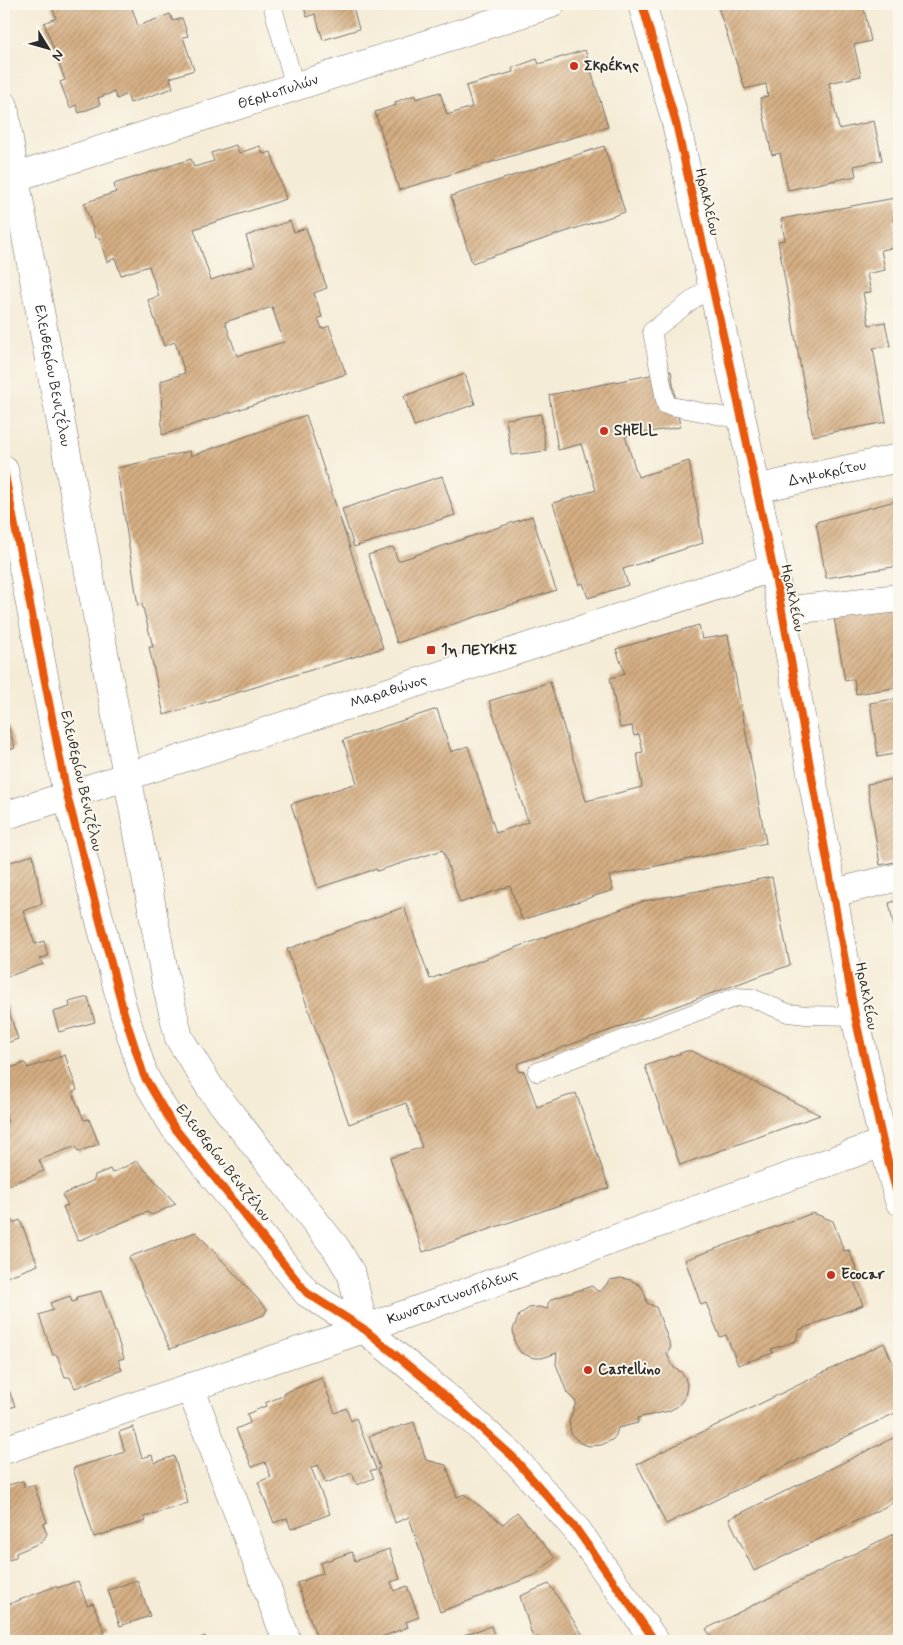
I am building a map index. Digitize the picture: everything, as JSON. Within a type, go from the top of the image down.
[{"type":"street","name":"Θερμοπυλών","points":[[9,179],[551,4]]},
{"type":"street","name":"Ηρακλείου","points":[[642,4],[676,123],[742,420],[782,611],[855,1016],[891,1139],[899,1201]]},
{"type":"street","name":"Ελευθερίου Βενιζέλου","points":[[4,106],[9,179],[127,775],[166,983],[179,1038],[211,1089],[336,1248],[352,1276],[364,1329]]},
{"type":"street","name":"Δημοκρίτου","points":[[755,489],[899,458]]},
{"type":"street","name":"Ελευθερίου Βενιζέλου","points":[[4,470],[67,795],[124,1013],[144,1076],[174,1127],[307,1293],[364,1329],[442,1393],[512,1456],[577,1530],[655,1641]]},
{"type":"street","name":"Μαραθώνος","points":[[4,816],[772,568]]},
{"type":"street","points":[[782,611],[899,598]]},
{"type":"street","points":[[833,893],[899,877]]},
{"type":"street","name":"Κωνσταντινουπόλεως","points":[[4,1450],[364,1329],[891,1139]]},
{"type":"street","points":[[190,1387],[287,1641]]},
{"type":"lane","points":[[272,4],[295,87]]},
{"type":"lane","points":[[712,285],[652,331],[666,405],[742,420]]},
{"type":"lane","points":[[537,1072],[736,997],[752,998],[788,1013],[855,1016]]},
{"type":"building","points":[[51,4],[144,4],[132,8],[138,26],[170,14],[173,21],[182,18],[188,36],[183,37],[194,70],[170,78],[173,88],[130,103],[127,94],[117,99],[114,92],[98,98],[100,105],[79,113],[76,105],[70,108],[60,82],[65,80],[44,23],[56,18]]},
{"type":"building","points":[[303,4],[352,4],[359,29],[323,40],[315,14],[307,17]]},
{"type":"building","points":[[717,4],[863,4],[871,41],[854,45],[861,76],[829,83],[839,129],[874,121],[882,160],[854,166],[856,176],[788,190],[780,153],[772,155],[760,98],[768,96],[766,84],[745,89]]},
{"type":"building","points":[[585,50],[608,127],[399,190],[375,112],[396,105],[395,102],[415,95],[416,99],[440,92],[447,115],[472,107],[466,86],[513,72],[512,68],[537,59],[539,64]]},
{"type":"building","points":[[236,145],[239,153],[260,146],[263,154],[271,152],[286,199],[194,229],[211,280],[255,265],[246,236],[290,221],[294,232],[306,228],[327,288],[314,293],[322,317],[318,318],[322,329],[329,326],[346,374],[162,435],[161,381],[185,373],[175,342],[164,346],[148,300],[159,296],[149,266],[121,275],[115,258],[107,262],[99,237],[96,238],[84,203],[116,192],[114,184],[191,159],[194,167],[214,161],[211,153]],"holes":[[[272,307],[284,342],[237,356],[225,322]]]},
{"type":"building","points":[[604,146],[625,212],[472,263],[451,196]]},
{"type":"building","points":[[895,198],[899,219],[893,220],[898,247],[881,250],[885,270],[867,274],[871,292],[863,293],[869,325],[885,322],[890,346],[873,348],[886,422],[813,436],[778,241],[785,240],[781,219]]},
{"type":"building","points":[[671,371],[680,427],[625,436],[638,477],[689,461],[703,543],[623,569],[628,585],[588,598],[583,583],[579,585],[553,503],[596,490],[581,444],[558,450],[549,395]]},
{"type":"building","points":[[465,374],[475,404],[414,426],[404,396]]},
{"type":"building","points":[[541,414],[546,451],[511,455],[506,419]]},
{"type":"building","points":[[306,415],[383,648],[164,715],[149,647],[153,647],[142,604],[138,606],[117,468],[190,451],[191,456]]},
{"type":"building","points":[[442,476],[455,515],[354,547],[342,509]]},
{"type":"building","points":[[899,500],[899,566],[826,578],[816,522]]},
{"type":"building","points":[[532,516],[556,590],[397,643],[368,555],[393,547],[398,561]]},
{"type":"building","points":[[899,601],[899,687],[856,694],[854,679],[845,681],[833,612]]},
{"type":"building","points":[[699,625],[702,639],[728,635],[766,843],[609,876],[613,890],[522,920],[510,886],[460,903],[443,850],[318,888],[291,804],[357,783],[343,740],[437,709],[451,752],[468,746],[496,833],[528,822],[489,701],[550,682],[586,801],[642,787],[637,753],[643,752],[639,734],[634,736],[632,726],[620,728],[610,678],[625,674],[616,649]]},
{"type":"building","points":[[899,698],[899,753],[878,757],[870,703]]},
{"type":"building","points":[[4,712],[15,748],[4,752]]},
{"type":"building","points":[[899,778],[899,861],[880,865],[867,784]]},
{"type":"building","points":[[33,855],[42,904],[23,911],[35,944],[44,941],[48,956],[39,959],[43,964],[4,978],[4,864]]},
{"type":"building","points":[[772,877],[790,965],[517,1064],[519,1072],[524,1071],[537,1107],[576,1093],[609,1188],[423,1252],[390,1158],[422,1147],[406,1103],[349,1124],[287,949],[404,907],[430,979],[644,901]]},
{"type":"building","points":[[899,900],[899,945],[898,945],[889,903]]},
{"type":"building","points":[[4,997],[18,1039],[4,1044]]},
{"type":"building","points":[[88,997],[95,1022],[59,1032],[53,1012],[70,1007],[69,1002]]},
{"type":"building","points":[[686,1051],[692,1051],[820,1115],[680,1165],[645,1066]]},
{"type":"building","points":[[65,1055],[77,1090],[73,1092],[75,1099],[84,1120],[89,1119],[99,1144],[78,1152],[76,1146],[39,1160],[44,1171],[4,1187],[4,1125],[8,1122],[4,1110],[4,1070],[25,1063],[28,1068]]},
{"type":"building","points":[[137,1161],[176,1204],[152,1215],[147,1212],[78,1241],[63,1207],[68,1205],[62,1195],[94,1180],[95,1175],[110,1169],[112,1173]]},
{"type":"building","points":[[813,1213],[833,1221],[844,1251],[849,1250],[857,1271],[851,1273],[863,1305],[799,1330],[796,1341],[771,1349],[773,1353],[738,1365],[726,1335],[720,1337],[706,1303],[701,1305],[685,1260]]},
{"type":"building","points":[[10,1216],[13,1223],[20,1220],[38,1265],[4,1278],[4,1218]]},
{"type":"building","points":[[196,1232],[267,1309],[264,1315],[170,1349],[129,1257]]},
{"type":"building","points":[[621,1278],[631,1280],[641,1286],[647,1303],[656,1307],[671,1347],[667,1354],[674,1368],[685,1377],[687,1385],[685,1397],[678,1406],[669,1411],[637,1418],[638,1423],[618,1428],[612,1440],[601,1445],[589,1446],[580,1443],[571,1434],[569,1422],[576,1402],[567,1393],[556,1364],[557,1353],[542,1358],[534,1358],[521,1353],[515,1343],[513,1330],[519,1315],[529,1308],[539,1307],[548,1309],[548,1303],[552,1299],[592,1286],[597,1291],[601,1291],[610,1280]]},
{"type":"building","points":[[101,1291],[124,1358],[118,1360],[122,1370],[75,1388],[70,1377],[65,1377],[57,1355],[53,1355],[39,1315],[53,1310],[50,1303],[70,1296],[72,1302],[76,1301],[77,1297]]},
{"type":"building","points":[[884,1343],[899,1376],[899,1411],[666,1524],[637,1464]]},
{"type":"building","points":[[4,1377],[15,1406],[4,1410]]},
{"type":"building","points":[[322,1378],[335,1413],[346,1408],[351,1421],[356,1418],[376,1469],[370,1471],[374,1478],[357,1485],[352,1473],[326,1483],[318,1465],[311,1468],[330,1514],[291,1529],[287,1518],[274,1523],[258,1482],[271,1477],[265,1462],[252,1467],[236,1429],[250,1423],[247,1414],[266,1406],[265,1403],[285,1395],[284,1393]]},
{"type":"building","points":[[414,1422],[426,1460],[446,1465],[457,1497],[464,1494],[503,1524],[517,1512],[555,1558],[535,1575],[440,1612],[409,1517],[395,1523],[369,1436]]},
{"type":"building","points":[[133,1427],[142,1458],[152,1455],[154,1463],[174,1456],[188,1503],[144,1517],[146,1521],[94,1537],[73,1468],[125,1452],[119,1432]]},
{"type":"building","points":[[899,1435],[899,1500],[754,1571],[729,1519]]},
{"type":"building","points":[[23,1481],[25,1488],[34,1485],[47,1522],[43,1524],[47,1534],[42,1542],[16,1553],[16,1558],[4,1561],[4,1497],[7,1496],[4,1486]]},
{"type":"building","points":[[899,1531],[899,1641],[714,1641],[706,1629]]},
{"type":"building","points":[[389,1549],[400,1579],[391,1582],[394,1591],[407,1586],[419,1617],[406,1622],[408,1627],[371,1641],[318,1641],[297,1583],[323,1573],[320,1563],[352,1552],[355,1561]]},
{"type":"building","points":[[137,1580],[150,1616],[120,1626],[108,1590]]},
{"type":"building","points":[[78,1581],[87,1605],[93,1603],[105,1633],[82,1641],[4,1641],[4,1606],[56,1586],[57,1588]]},
{"type":"building","points":[[549,1584],[587,1641],[541,1641],[539,1637],[533,1638],[520,1596]]},
{"type":"building","points":[[491,1626],[496,1641],[466,1641],[463,1635]]},
{"type":"building","points":[[205,1636],[207,1641],[192,1641]]},
{"type":"cycle path","points":[[642,4],[676,123],[742,420],[782,611],[855,1016],[883,1142],[899,1201]]},
{"type":"cycle path","points":[[4,470],[67,795],[124,1013],[144,1076],[174,1127],[307,1293],[364,1329],[442,1393],[512,1456],[577,1530],[655,1641]]},
{"type":"place","name":"Σκρέκης","points":[[574,66]]},
{"type":"place","name":"SHELL","points":[[604,431]]},
{"type":"place","name":"1η ΠΕΥΚΗΣ","points":[[431,650]]},
{"type":"place","name":"Ecocar","points":[[831,1275]]},
{"type":"place","name":"Castellino","points":[[588,1370]]}]
